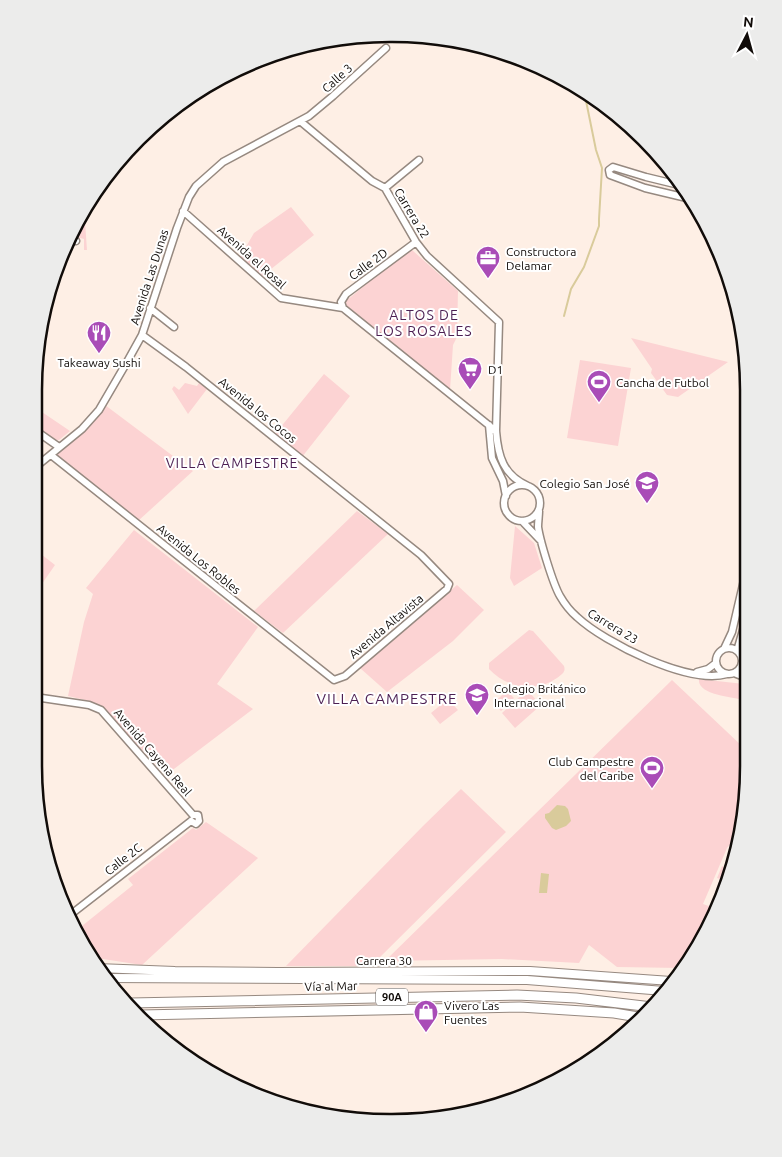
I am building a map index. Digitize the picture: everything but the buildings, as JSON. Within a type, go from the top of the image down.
[{"type":"highway","name":"Vía al Mar","points":[[137,1004],[517,995],[576,998],[643,1006]]},
{"type":"highway","name":"Vía al Mar","points":[[148,1015],[520,1007],[614,1013],[633,1016]]},
{"type":"main road","name":"Carrera 30","points":[[107,968],[269,972],[530,970],[665,981]]},
{"type":"main road","name":"Carrera 30","points":[[115,978],[527,980],[658,990]]},
{"type":"street","name":"Calle 3","points":[[300,121],[333,96],[386,48]]},
{"type":"street","name":"Carrera 22","points":[[300,121],[372,181],[385,188],[416,242],[427,256],[500,322],[497,414]]},
{"type":"street","name":"Avenida Las Dunas","points":[[42,462],[82,428],[99,410],[142,335],[189,197],[196,186],[223,162],[300,121]]},
{"type":"street","points":[[385,188],[419,160]]},
{"type":"street","points":[[670,182],[613,167],[609,170],[610,175],[645,188],[681,197]]},
{"type":"street","name":"Avenida el Rosal","points":[[184,211],[281,298],[343,308]]},
{"type":"street","name":"Calle 2D","points":[[343,308],[341,302],[346,294],[416,242]]},
{"type":"street","points":[[150,308],[174,327]]},
{"type":"street","points":[[343,308],[496,431]]},
{"type":"street","name":"Avenida los Cocos","points":[[142,335],[193,372],[421,555],[448,584]]},
{"type":"street","points":[[497,414],[496,431],[499,454],[504,465],[516,481],[538,493],[540,499],[539,511],[532,519],[522,521],[514,519],[507,513],[504,505],[506,496],[503,481],[492,458],[489,425],[497,414]]},
{"type":"street","points":[[42,435],[59,447]]},
{"type":"street","name":"Avenida Los Robles","points":[[50,455],[334,680]]},
{"type":"street","points":[[506,496],[512,488],[522,485],[528,486]]},
{"type":"street","name":"Carrera 23","points":[[539,511],[538,525],[542,542],[559,595],[577,617],[612,640],[660,665],[692,673],[719,676],[730,673],[740,676]]},
{"type":"street","name":"Carrera 23","points":[[522,521],[542,542]]},
{"type":"street","name":"Avenida Altavista","points":[[334,680],[346,676],[447,589],[448,584]]},
{"type":"street","points":[[740,598],[732,632],[724,649],[716,656],[718,669],[730,673],[740,666]]},
{"type":"street","points":[[737,651],[740,640]]},
{"type":"street","points":[[724,649],[732,648],[740,656]]},
{"type":"street","points":[[692,673],[704,670],[716,663]]},
{"type":"street","name":"Avenida Cayena Real","points":[[42,698],[89,705],[101,710],[194,817]]},
{"type":"street","name":"Calle 2C","points":[[74,912],[194,817]]},
{"type":"shaded area","points":[[291,207],[314,235],[261,277],[240,257],[254,233]]},
{"type":"shaded area","points":[[85,224],[87,250],[84,250],[84,239],[78,237]]},
{"type":"shaded area","points":[[407,250],[412,250],[458,291],[457,337],[453,345],[450,390],[346,305],[346,301]]},
{"type":"shaded area","points":[[631,338],[728,362],[678,397],[667,395],[651,373],[652,369]]},
{"type":"shaded area","name":"Cancha de Futbol","points":[[580,360],[631,368],[618,446],[567,438]]},
{"type":"shaded area","points":[[324,374],[350,396],[302,457],[275,434]]},
{"type":"shaded area","points":[[185,383],[197,386],[199,383],[207,389],[188,414],[172,389],[174,386],[179,390]]},
{"type":"shaded area","points":[[105,405],[193,471],[138,521],[57,457],[57,454]]},
{"type":"shaded area","points":[[42,412],[70,431],[59,440],[56,440],[42,430]]},
{"type":"shaded area","points":[[357,511],[388,534],[283,633],[254,611]]},
{"type":"shaded area","points":[[515,526],[534,543],[542,568],[514,586],[510,578]]},
{"type":"shaded area","points":[[134,530],[258,627],[217,684],[253,709],[166,775],[101,707],[89,701],[68,696],[84,622],[93,594],[86,588]]},
{"type":"shaded area","points":[[42,555],[55,565],[42,584]]},
{"type":"shaded area","points":[[457,585],[484,610],[453,641],[387,692],[360,668]]},
{"type":"shaded area","points":[[529,630],[533,631],[564,666],[562,674],[549,683],[540,686],[522,686],[504,681],[489,669],[489,663]]},
{"type":"shaded area","points":[[699,679],[740,684],[740,699],[709,692],[700,684]]},
{"type":"shaded area","name":"Club Campestre del Caribe","points":[[672,680],[740,744],[737,811],[731,843],[727,848],[703,904],[710,906],[704,920],[675,968],[617,967],[589,945],[579,963],[502,959],[385,961]]},
{"type":"shaded area","points":[[527,690],[541,705],[515,728],[502,713]]},
{"type":"shaded area","points":[[507,691],[514,698],[501,711],[493,703]]},
{"type":"shaded area","points":[[448,699],[458,710],[440,724],[431,713]]},
{"type":"shaded area","points":[[461,789],[506,832],[371,966],[286,966],[423,826]]},
{"type":"shaded area","points":[[557,805],[565,806],[568,809],[571,821],[566,826],[556,830],[552,828],[545,818],[545,814],[549,813]]},
{"type":"shaded area","points":[[206,822],[258,858],[142,965],[100,959],[82,926],[133,885],[128,879],[193,828],[196,830]]},
{"type":"shaded area","points":[[722,866],[724,868],[721,879],[717,878]]},
{"type":"shaded area","points":[[541,873],[549,874],[547,893],[539,893]]},
{"type":"waterway","points":[[564,316],[571,289],[584,267],[599,226],[602,168],[596,150],[586,102]]},
{"type":"place","name":"Constructora Delamar","points":[[488,279]]},
{"type":"place","name":"Takeaway Sushi","points":[[99,354]]},
{"type":"place","name":"D1","points":[[470,390]]},
{"type":"place","name":"Cancha de Futbol","points":[[599,403]]},
{"type":"place","name":"Colegio San José","points":[[647,504]]},
{"type":"place","name":"Colegio Británico Internacional","points":[[477,716]]},
{"type":"place","name":"Club Campestre del Caribe","points":[[652,789]]},
{"type":"place","name":"Vivero Las Fuentes","points":[[426,1033]]},
{"type":"district","name":"ALTOS DE LOS ROSALES","points":[[424,324]]},
{"type":"district","name":"VILLA CAMPESTRE","points":[[232,463]]},
{"type":"district","name":"VILLA CAMPESTRE","points":[[387,698]]}]
